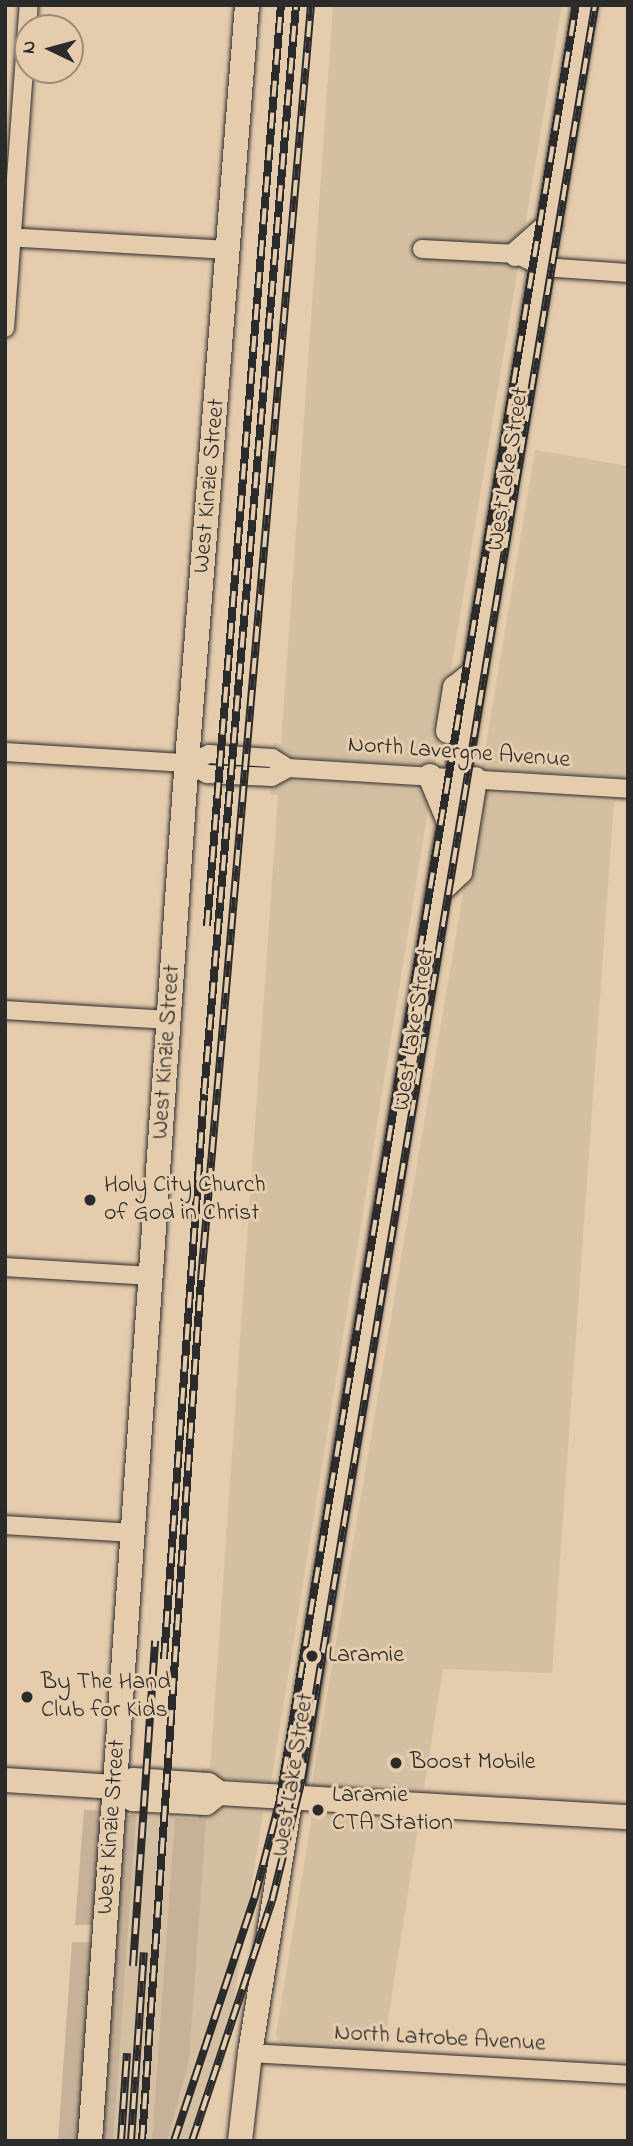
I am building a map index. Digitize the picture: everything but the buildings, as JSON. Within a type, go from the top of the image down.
[{"type":"street","points":[[5,328],[9,237],[29,5]]},
{"type":"street","name":"West Kinzie Street","points":[[90,2141],[187,763],[247,5]]},
{"type":"street","name":"West Lake Street","points":[[240,2141],[250,2053],[290,1797],[585,5]]},
{"type":"street","points":[[516,254],[550,224]]},
{"type":"street","points":[[9,237],[229,250]]},
{"type":"street","points":[[422,249],[516,254],[543,267],[628,273]]},
{"type":"street","points":[[439,892],[460,872],[455,688],[475,672]]},
{"type":"street","name":"North Lavergne Avenue","points":[[5,752],[187,763],[209,754],[272,758],[288,768],[628,789]]},
{"type":"street","points":[[5,1010],[169,1020]]},
{"type":"street","points":[[5,1267],[151,1276]]},
{"type":"street","points":[[5,1525],[132,1533]]},
{"type":"street","points":[[5,1780],[114,1787],[146,1781],[208,1785],[219,1793],[628,1817]]},
{"type":"street","name":"West Lake Street","points":[[226,2141],[238,2078],[250,2053]]},
{"type":"street","name":"North Latrobe Avenue","points":[[250,2053],[628,2075]]},
{"type":"shaded area","points":[[333,5],[562,5],[435,766],[294,757],[273,751],[274,743],[281,744]]},
{"type":"shaded area","points":[[535,450],[628,466],[628,777],[482,769]]},
{"type":"shaded area","points":[[271,780],[431,791],[271,1782],[202,1777],[202,1768],[210,1768],[278,795],[270,794]]},
{"type":"shaded area","points":[[480,793],[614,802],[552,1673],[443,1669],[424,1789],[394,1787],[356,1794],[311,1790]]},
{"type":"shaded area","points":[[199,1809],[263,1812],[223,2071],[219,2070],[198,2141],[102,2141],[125,1815],[198,1819]]},
{"type":"shaded area","points":[[84,1810],[106,1811],[96,1925],[75,1925]]},
{"type":"shaded area","points":[[125,1815],[136,1815],[113,2141],[102,2141]]},
{"type":"shaded area","points":[[312,1815],[419,1822],[383,2052],[282,2045],[276,2035]]},
{"type":"shaded area","points":[[175,1818],[206,1820],[189,2060],[167,2141],[152,2141]]},
{"type":"shaded area","points":[[72,1942],[96,1942],[79,2141],[58,2141]]},
{"type":"railway","points":[[207,926],[281,5]]},
{"type":"railway","points":[[164,1659],[204,1094],[296,5]]},
{"type":"railway","points":[[142,2141],[201,1280],[311,5]]},
{"type":"railway","points":[[174,2141],[255,1896],[279,1804],[576,5]]},
{"type":"railway","points":[[192,2141],[272,1901],[302,1779],[595,5]]},
{"type":"railway","points":[[133,1966],[155,1641]]},
{"type":"railway","points":[[131,2141],[144,1952]]},
{"type":"railway","points":[[121,2141],[127,2053]]},
{"type":"place","name":"Holy City Church of God in Christ","points":[[90,1200]]},
{"type":"place","name":"Laramie","points":[[312,1656]]},
{"type":"place","name":"By The Hand Club for Kids","points":[[27,1697]]},
{"type":"place","name":"Boost Mobile","points":[[396,1763]]},
{"type":"place","name":"Laramie CTA Station","points":[[318,1810]]}]
